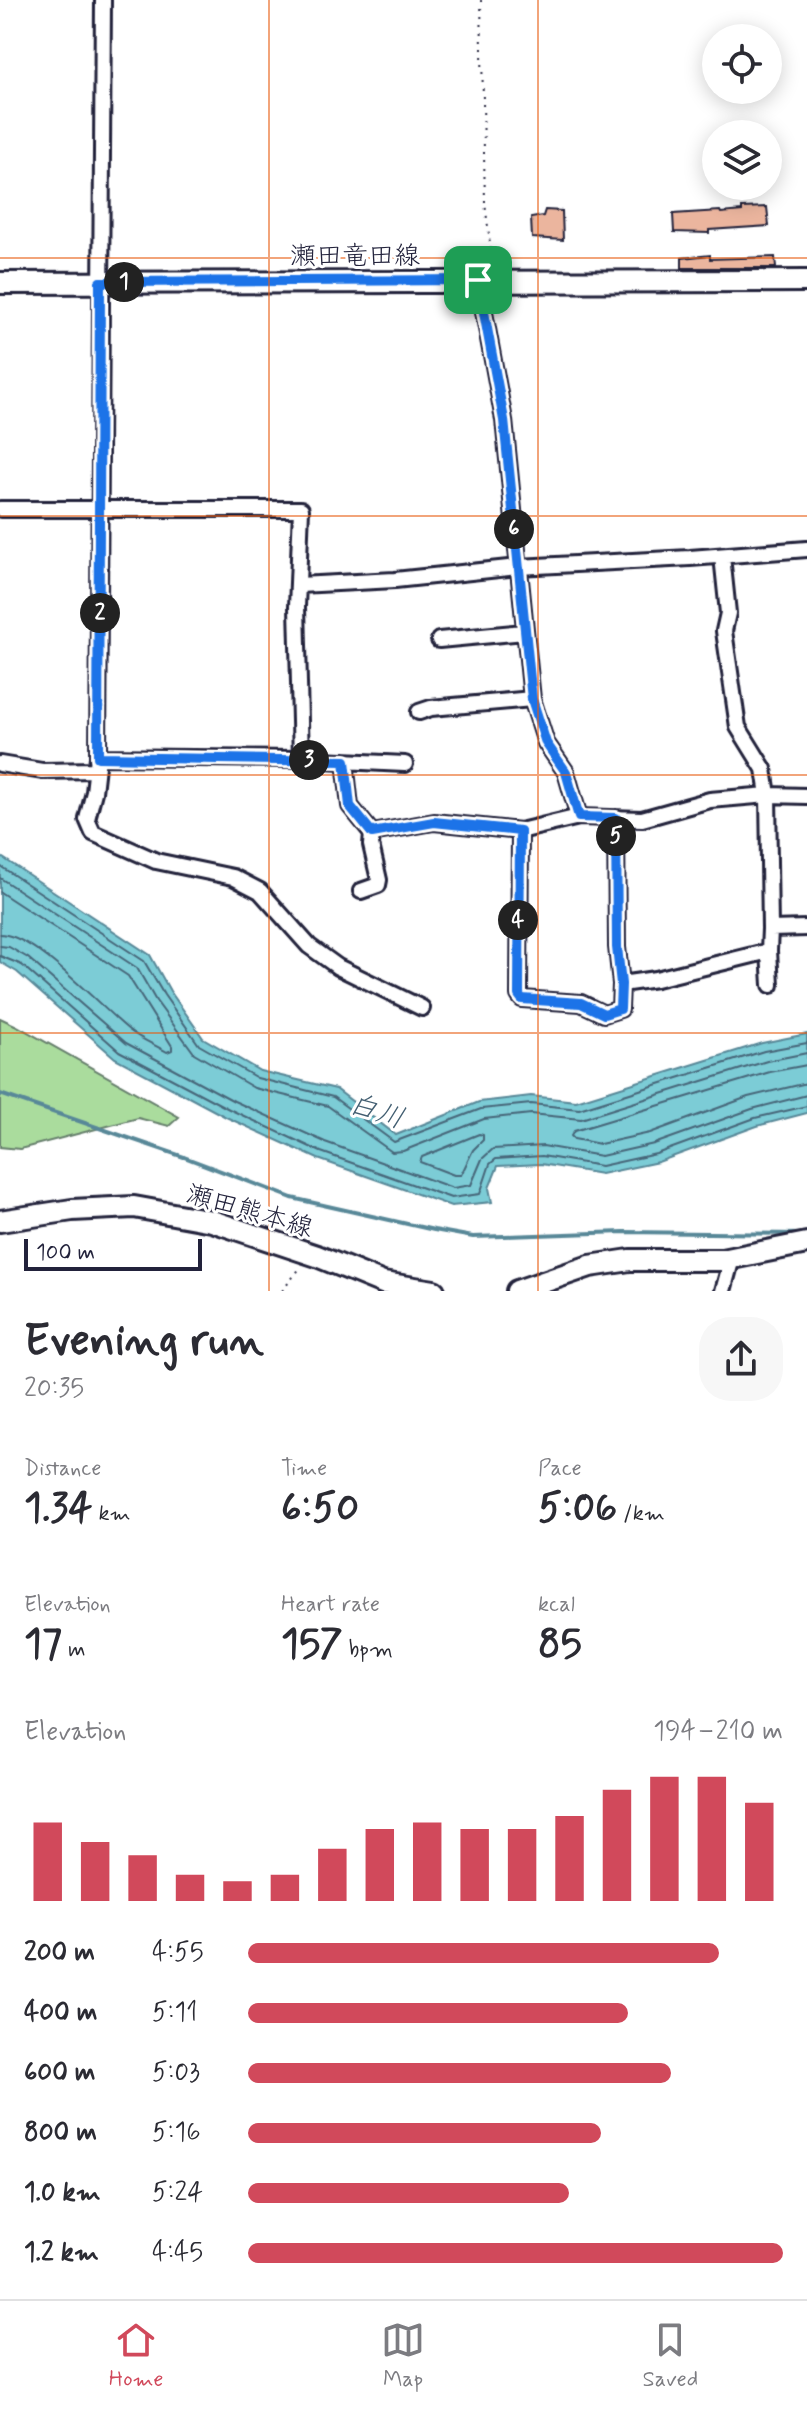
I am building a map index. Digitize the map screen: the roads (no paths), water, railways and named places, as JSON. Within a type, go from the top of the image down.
[{"type":"main road","name":"瀬田竜田線","points":[[0,283],[807,281]]},
{"type":"main road","name":"瀬田熊本線","points":[[0,1221],[72,1210],[134,1207],[212,1221],[311,1254],[382,1287],[434,1291]]},
{"type":"main road","points":[[517,1291],[590,1266],[617,1262],[732,1258],[807,1243]]},
{"type":"street","points":[[103,0],[97,764],[87,819],[93,833],[156,861],[233,877],[260,891],[309,946],[338,967],[422,1008]]},
{"type":"street","points":[[486,280],[504,420],[532,699],[546,743],[566,772],[579,817]]},
{"type":"street","points":[[0,509],[301,509],[297,607],[301,759]]},
{"type":"street","points":[[299,585],[395,580],[518,567],[807,549]]},
{"type":"street","points":[[722,556],[728,613],[724,631],[738,727],[764,769],[768,795],[771,985]]},
{"type":"street","points":[[439,640],[524,632]]},
{"type":"street","points":[[419,712],[431,708],[532,699]]},
{"type":"street","points":[[0,764],[42,771],[97,764],[301,759],[405,764]]},
{"type":"street","points":[[345,761],[350,806],[372,833],[371,845],[379,880],[378,885],[361,891]]},
{"type":"street","points":[[372,833],[434,822],[520,831],[579,817],[642,819],[710,800],[768,795],[807,796]]},
{"type":"street","points":[[520,831],[519,995],[522,999],[581,1003],[604,1014],[620,1009],[616,818]]},
{"type":"street","points":[[770,929],[807,928]]},
{"type":"street","points":[[621,984],[656,979],[769,951]]},
{"type":"street","points":[[723,1291],[732,1258]]},
{"type":"water","points":[[0,856],[150,955],[170,991],[203,1038],[260,1071],[336,1089],[396,1135],[479,1102],[531,1096],[576,1101],[762,1043],[807,1034],[807,1113],[757,1126],[658,1162],[601,1174],[541,1164],[498,1166],[489,1188],[492,1202],[451,1206],[318,1159],[226,1117],[115,1058],[17,972],[0,962]]},
{"type":"waterway","points":[[0,1094],[292,1198],[473,1237],[624,1232],[807,1234]]},
{"type":"water label","name":"白川","points":[[377,1110]]}]
